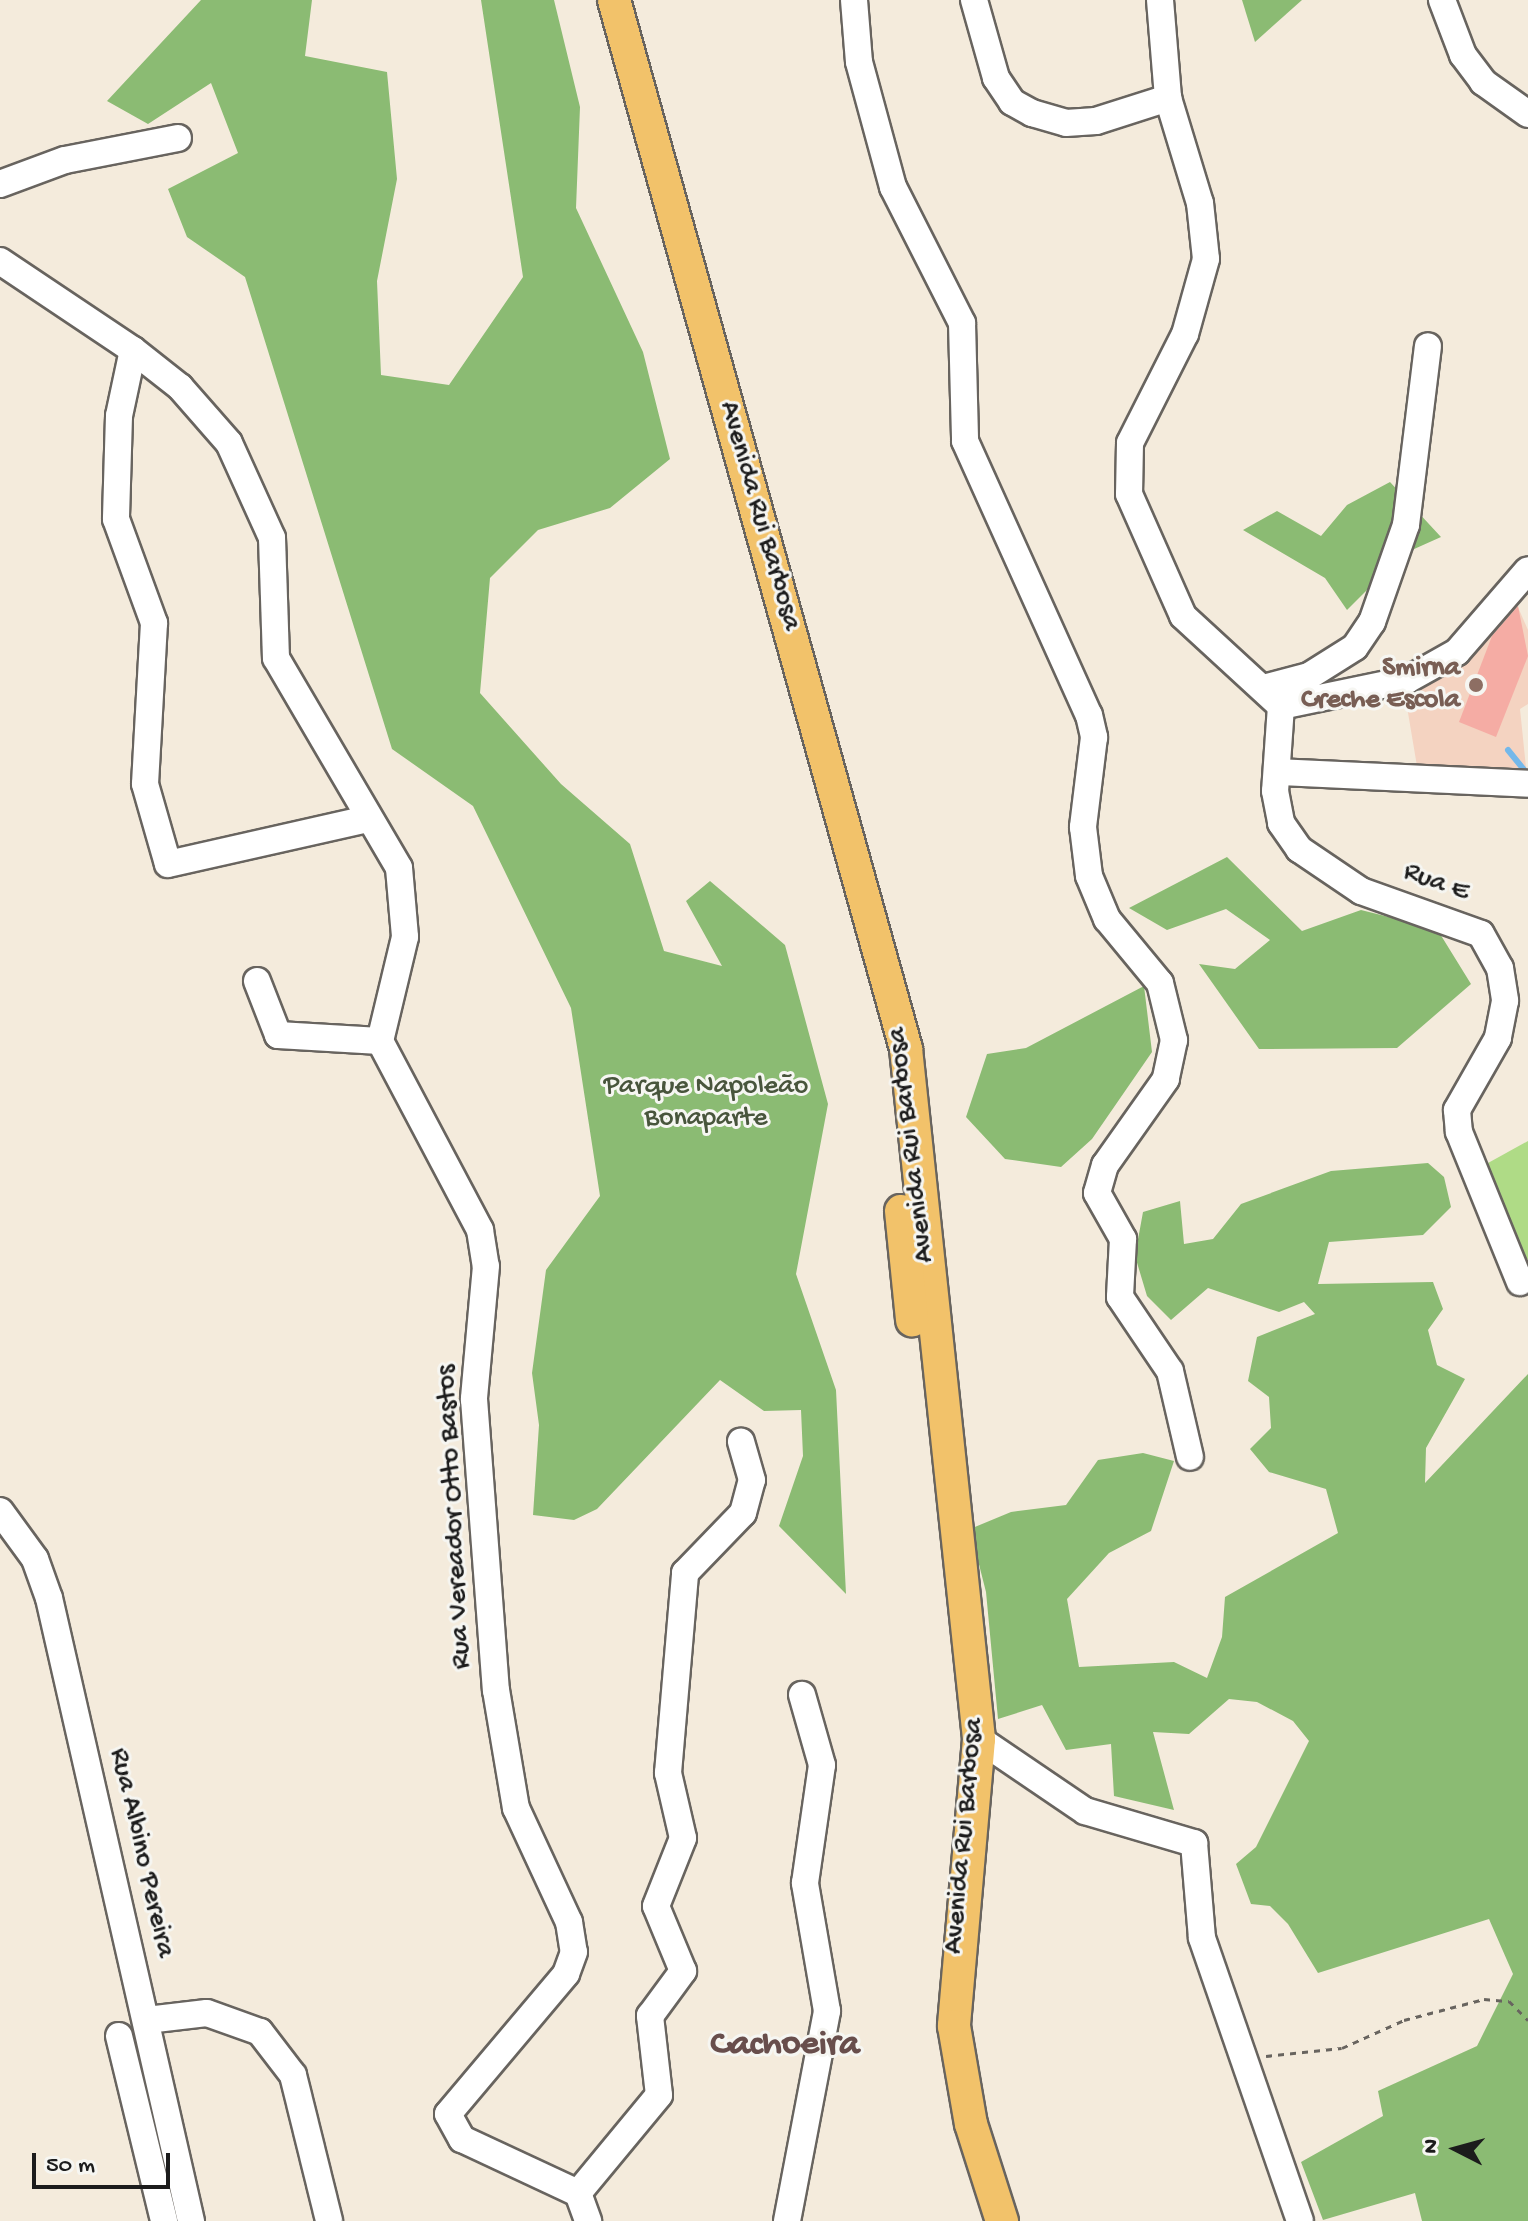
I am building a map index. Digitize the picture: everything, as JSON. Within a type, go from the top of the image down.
[{"type":"main road","name":"Avenida Rui Barbosa","points":[[597,0],[892,1079],[904,1268],[960,1695],[963,1758],[938,1984],[939,2039],[979,2192],[974,2221]]},
{"type":"main road","name":"Avenida Rui Barbosa","points":[[614,0],[906,1049],[979,1739],[954,2026],[971,2124],[1002,2221]]},
{"type":"street","points":[[854,0],[859,62],[893,187],[962,323],[965,441],[1089,715],[1094,737],[1083,827],[1089,876],[1107,919],[1160,983],[1174,1040],[1166,1079],[1105,1165],[1097,1193],[1123,1239],[1125,1309],[1163,1355],[1190,1457]]},
{"type":"street","points":[[974,0],[996,78],[1012,102],[1032,113],[1096,121],[1168,98]]},
{"type":"street","points":[[1160,0],[1168,98],[1200,203],[1206,259],[1185,334],[1130,443],[1129,494],[1183,616],[1209,646],[1274,697],[1407,680],[1457,652],[1528,570]]},
{"type":"street","points":[[1442,0],[1463,55],[1483,82],[1528,114]]},
{"type":"street","points":[[0,184],[65,160],[178,138]]},
{"type":"street","points":[[0,261],[133,350],[200,409],[254,487],[272,538],[276,658],[367,819],[399,868],[407,900],[380,1041],[278,1035],[257,981]]},
{"type":"street","points":[[1274,697],[1355,647],[1372,622],[1406,525],[1428,346]]},
{"type":"street","points":[[133,350],[119,416],[116,519],[154,623],[145,784],[168,864],[367,819]]},
{"type":"street","name":"Rua E","points":[[1274,697],[1281,823],[1299,849],[1361,891],[1481,934],[1500,968],[1505,1001],[1498,1038],[1457,1110],[1459,1132],[1520,1282]]},
{"type":"street","points":[[1278,772],[1528,784]]},
{"type":"street","name":"Rua Vereador Otto Bastos","points":[[380,1041],[480,1230],[486,1266],[474,1399],[496,1690],[516,1808],[569,1922],[574,1952],[566,1974],[448,2114],[462,2139],[578,2193]]},
{"type":"street","points":[[588,2221],[578,2193],[659,2095],[650,2016],[683,1971],[656,1906],[683,1838],[668,1773],[685,1573],[743,1513],[752,1480],[741,1442]]},
{"type":"street","name":"Rua Albino Pereira","points":[[0,1511],[35,1559],[49,1598],[191,2221]]},
{"type":"street","points":[[787,2221],[827,2011],[805,1883],[822,1765],[802,1695]]},
{"type":"street","points":[[979,1739],[1085,1811],[1194,1843],[1202,1938],[1300,2221]]},
{"type":"street","points":[[147,2020],[207,2013],[260,2032],[293,2075],[329,2221]]},
{"type":"street","points":[[119,2036],[164,2221]]},
{"type":"path","points":[[1257,2060],[1288,2048],[1342,2048],[1404,2020],[1484,1999],[1509,2001],[1528,2020]]},
{"type":"shaded area","name":"Smirna Creche Escola","points":[[1514,598],[1528,630],[1528,704],[1520,709],[1528,787],[1419,778],[1405,695],[1473,654]]},
{"type":"green space","name":"Parque Napoleão Bonaparte","points":[[201,0],[312,0],[305,56],[387,72],[397,179],[377,281],[381,375],[449,385],[523,277],[481,0],[554,0],[580,107],[576,208],[643,352],[670,459],[610,508],[538,530],[490,578],[480,693],[561,784],[630,844],[664,951],[722,966],[686,901],[710,881],[785,945],[828,1104],[796,1274],[836,1390],[846,1594],[779,1526],[803,1456],[801,1410],[764,1411],[720,1380],[597,1509],[574,1520],[533,1515],[539,1425],[532,1373],[546,1270],[600,1196],[571,1008],[473,806],[392,749],[245,277],[187,237],[168,189],[238,153],[211,83],[148,124],[107,101]]},
{"type":"green space","points":[[1242,0],[1302,0],[1255,42]]},
{"type":"green space","points":[[1390,482],[1441,537],[1403,554],[1347,610],[1325,578],[1243,530],[1277,511],[1321,536],[1347,505]]},
{"type":"green space","points":[[1227,857],[1302,931],[1361,910],[1437,929],[1471,984],[1397,1048],[1259,1049],[1199,964],[1235,969],[1270,940],[1226,909],[1167,930],[1129,908]]},
{"type":"green space","points":[[1144,986],[1152,1052],[1092,1139],[1061,1167],[1005,1159],[966,1117],[987,1054],[1026,1048]]},
{"type":"green space","points":[[1528,1141],[1528,1259],[1523,1262],[1488,1163]]},
{"type":"green space","points":[[1428,1163],[1444,1177],[1451,1207],[1423,1235],[1329,1242],[1318,1284],[1433,1282],[1443,1309],[1428,1330],[1437,1365],[1465,1379],[1426,1448],[1425,1483],[1528,1374],[1528,2221],[1422,2221],[1415,2193],[1323,2220],[1301,2162],[1383,2116],[1378,2091],[1477,2046],[1513,1974],[1489,1919],[1318,1973],[1288,1924],[1270,1906],[1251,1904],[1236,1864],[1256,1847],[1309,1741],[1293,1721],[1257,1702],[1229,1699],[1189,1734],[1153,1732],[1174,1810],[1114,1796],[1111,1744],[1066,1750],[1042,1705],[998,1719],[986,1592],[970,1529],[1011,1512],[1066,1505],[1098,1460],[1143,1453],[1174,1461],[1151,1531],[1109,1553],[1067,1599],[1079,1667],[1174,1662],[1207,1678],[1222,1637],[1225,1597],[1338,1533],[1326,1489],[1269,1472],[1250,1449],[1271,1428],[1269,1397],[1248,1381],[1257,1337],[1315,1314],[1304,1302],[1279,1312],[1208,1288],[1171,1320],[1147,1296],[1135,1256],[1143,1212],[1180,1201],[1184,1244],[1213,1239],[1241,1204],[1331,1171]]},
{"type":"building","points":[[1518,606],[1528,656],[1496,737],[1459,722],[1492,636]]},
{"type":"waterway","points":[[1508,750],[1524,770]]},
{"type":"place","name":"Smirna Creche Escola","points":[[1476,685]]},
{"type":"district","name":"Cachoeira","points":[[785,2046]]}]
